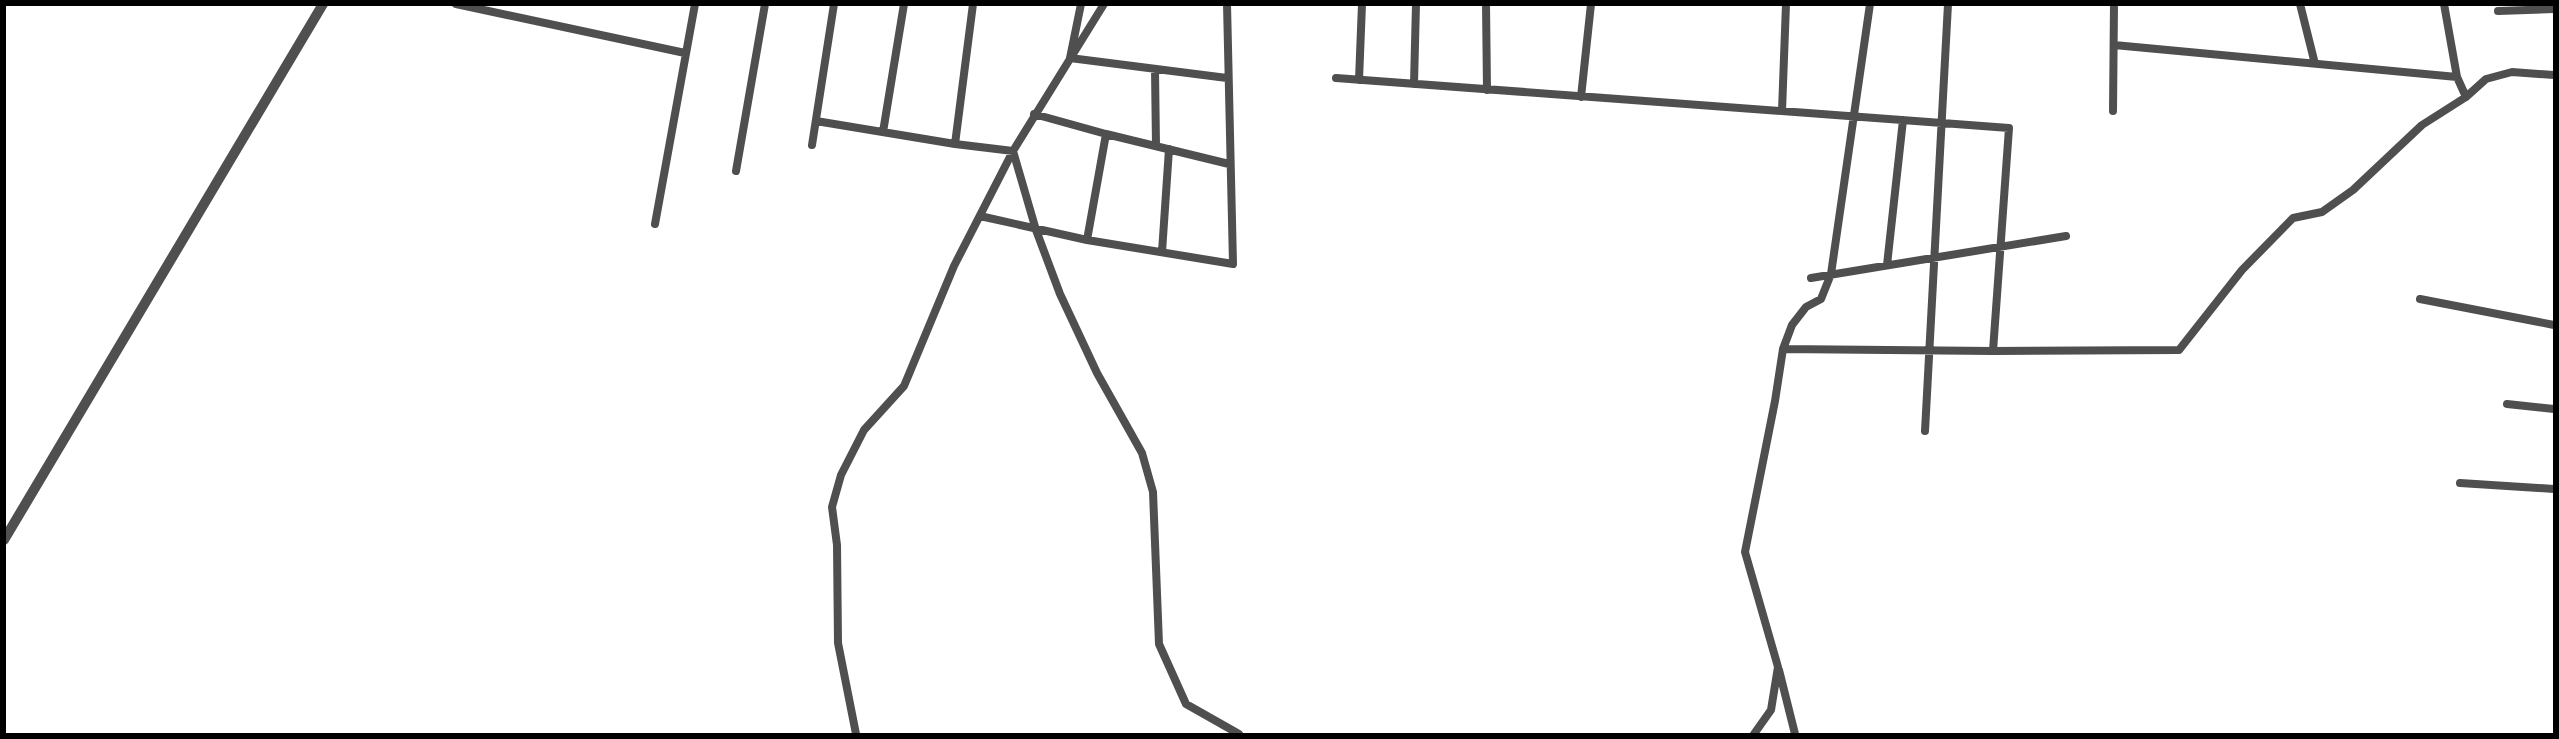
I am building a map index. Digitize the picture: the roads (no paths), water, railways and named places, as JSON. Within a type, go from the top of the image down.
[{"type":"street","points":[[4,540],[323,4]]},
{"type":"street","points":[[456,4],[685,52]]},
{"type":"street","points":[[655,224],[695,4]]},
{"type":"street","points":[[736,171],[765,4]]},
{"type":"street","points":[[812,145],[834,4]]},
{"type":"street","points":[[883,132],[904,4]]},
{"type":"street","points":[[955,144],[973,4]]},
{"type":"street","points":[[1070,58],[1081,4]]},
{"type":"street","points":[[856,735],[838,644],[837,545],[832,507],[841,476],[864,430],[904,386],[954,266],[1013,151],[1104,4]]},
{"type":"street","points":[[980,216],[1087,240],[1233,264],[1227,4]]},
{"type":"street","points":[[1359,80],[1362,4]]},
{"type":"street","points":[[1414,84],[1416,4]]},
{"type":"street","points":[[1486,4],[1487,90]]},
{"type":"street","points":[[1581,97],[1591,4]]},
{"type":"street","points":[[1782,111],[1786,4]]},
{"type":"street","points":[[1795,735],[1745,552],[1783,349],[1792,325],[1806,307],[1821,299],[1831,274],[1870,4]]},
{"type":"street","points":[[1925,431],[1948,4]]},
{"type":"street","points":[[2114,4],[2114,111]]},
{"type":"street","points":[[2300,4],[2315,64]]},
{"type":"street","points":[[2444,4],[2457,77],[2466,97]]},
{"type":"street","points":[[2498,11],[2531,7],[2554,9]]},
{"type":"street","points":[[2114,45],[2457,77]]},
{"type":"street","points":[[1070,58],[1227,78]]},
{"type":"street","points":[[1155,70],[1156,146]]},
{"type":"street","points":[[1783,349],[2179,350],[2242,270],[2293,218],[2322,212],[2345,196],[2422,125],[2466,97],[2486,79],[2512,72],[2554,75]]},
{"type":"street","points":[[1336,78],[2009,128],[1993,351]]},
{"type":"street","points":[[1034,114],[1229,164]]},
{"type":"street","points":[[1887,265],[1903,120]]},
{"type":"street","points":[[816,121],[955,144],[1013,151]]},
{"type":"street","points":[[1087,240],[1106,134]]},
{"type":"street","points":[[1162,252],[1169,149]]},
{"type":"street","points":[[1013,151],[1036,230],[1060,294],[1097,374],[1142,453],[1153,492],[1159,644],[1186,704],[1239,735]]},
{"type":"street","points":[[1811,278],[2066,236]]},
{"type":"street","points":[[2420,299],[2554,326]]},
{"type":"street","points":[[2507,404],[2554,409]]},
{"type":"street","points":[[2460,483],[2554,489]]},
{"type":"street","points":[[1754,735],[1771,711],[1778,667]]}]
